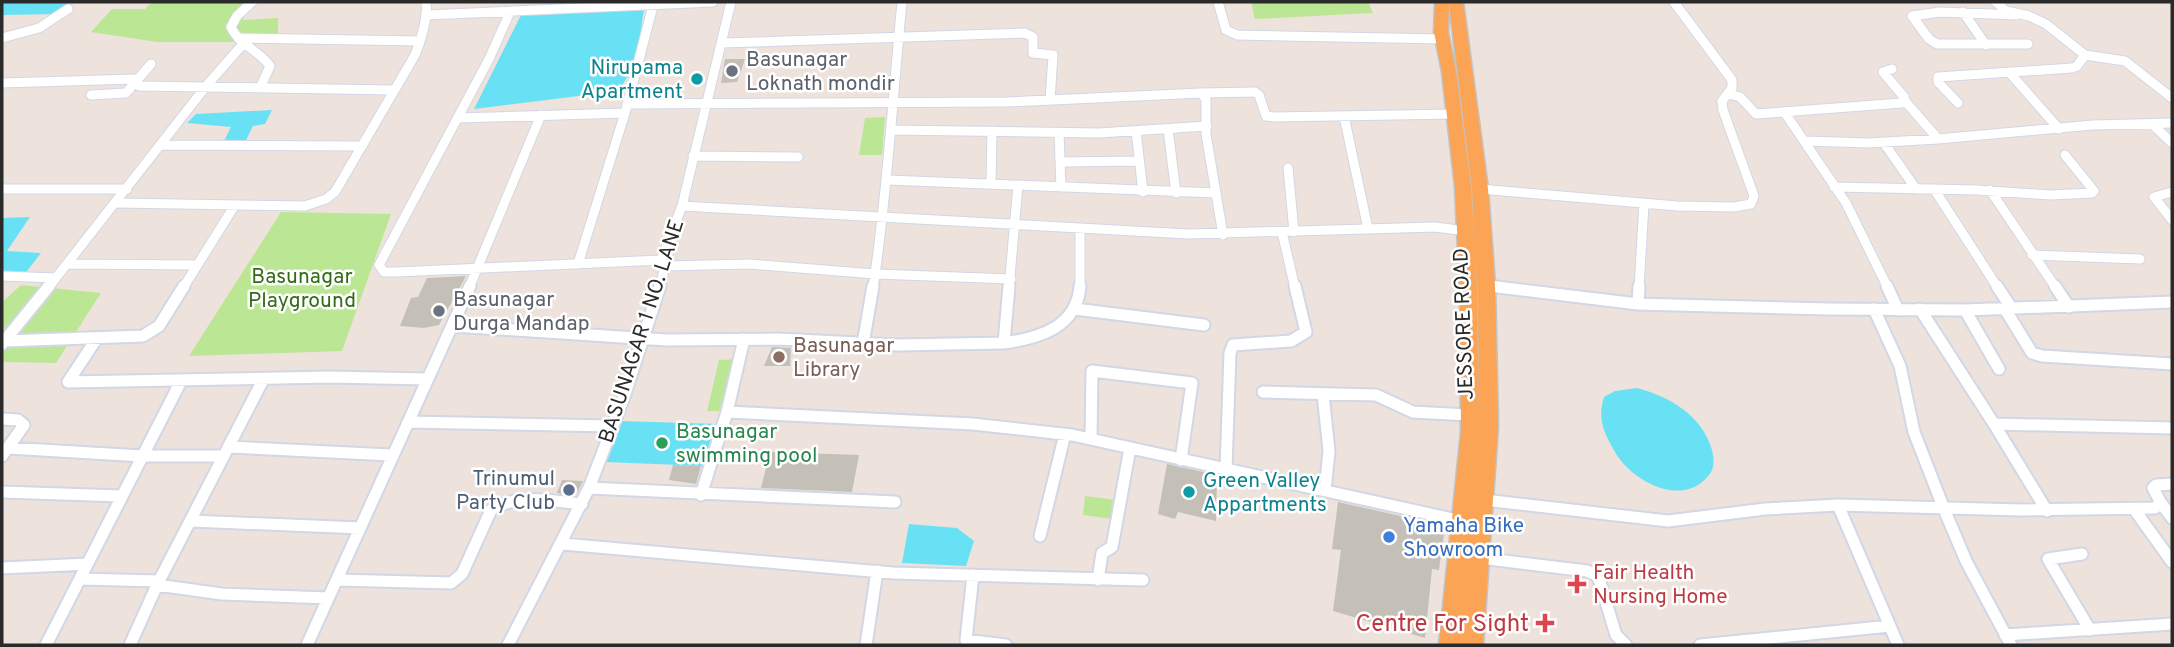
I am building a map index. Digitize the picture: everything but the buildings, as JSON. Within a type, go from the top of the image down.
[{"type":"highway","points":[[1442,2],[1443,39],[1455,114],[1466,231],[1477,284],[1468,415],[1470,432],[1450,645]]},
{"type":"highway","name":"JESSORE ROAD","points":[[1456,2],[1480,189],[1477,284],[1489,426],[1472,645]]},
{"type":"street","points":[[252,2],[233,21],[232,31],[267,60],[270,66],[261,86]]},
{"type":"street","points":[[117,203],[305,205],[326,199],[335,192],[415,55],[421,29],[428,15],[426,2]]},
{"type":"street","points":[[495,12],[499,2]]},
{"type":"street","points":[[428,15],[510,12],[595,4],[713,2]]},
{"type":"street","name":"BASUNAGAR 1 NO. LANE","points":[[508,645],[563,544],[589,488],[612,426],[682,206],[731,2]]},
{"type":"street","points":[[863,344],[884,216],[902,2]]},
{"type":"street","points":[[1218,2],[1226,30],[1237,35],[1443,39]]},
{"type":"street","points":[[1480,189],[1644,204],[1734,207],[1751,204],[1754,196],[1723,110],[1722,101],[1729,94],[1732,80],[1674,2]]},
{"type":"street","points":[[1996,2],[2016,15]]},
{"type":"street","points":[[578,264],[626,109],[654,3]]},
{"type":"street","points":[[2,38],[39,28],[68,9]]},
{"type":"street","points":[[510,12],[379,265],[384,272],[663,263],[748,264],[875,274],[1011,279]]},
{"type":"street","points":[[1963,12],[1986,44]]},
{"type":"street","points":[[2028,44],[1937,44],[1928,39],[1912,16],[1920,13],[1963,12],[2037,19],[2085,55],[2125,61],[2172,98]]},
{"type":"street","points":[[723,43],[898,35],[1031,34],[1034,41],[1033,53],[1050,54],[1054,59],[1050,100]]},
{"type":"street","points":[[241,41],[420,41]]},
{"type":"street","points":[[3,342],[117,203],[241,41]]},
{"type":"street","points":[[1958,103],[1938,82],[1938,77],[2072,68],[2082,61],[2085,55]]},
{"type":"street","points":[[91,95],[126,93],[151,64]]},
{"type":"street","points":[[1892,69],[1885,69],[1884,75],[1938,139]]},
{"type":"street","points":[[2009,72],[2059,129]]},
{"type":"street","points":[[2,83],[109,78],[134,79],[139,86],[394,90]]},
{"type":"street","points":[[2161,88],[2172,87]]},
{"type":"street","points":[[457,118],[541,116],[706,102],[1050,100],[1255,92],[1259,95],[1266,116],[1455,114]]},
{"type":"street","points":[[1201,93],[1206,99],[1206,126],[1223,234]]},
{"type":"street","points":[[1729,94],[1740,97],[1756,114],[1892,105],[1905,101]]},
{"type":"street","points":[[1785,113],[1806,141],[1876,260],[1885,286],[1898,310]]},
{"type":"street","points":[[307,645],[391,455],[453,326],[541,116]]},
{"type":"street","points":[[1344,116],[1368,229]]},
{"type":"street","points":[[1806,141],[1884,143],[2172,123]]},
{"type":"street","points":[[2152,124],[2172,142]]},
{"type":"street","points":[[891,130],[1059,133],[1206,126]]},
{"type":"street","points":[[1168,129],[1176,193]]},
{"type":"street","points":[[991,184],[992,131]]},
{"type":"street","points":[[1136,131],[1143,192]]},
{"type":"street","points":[[1059,133],[1060,187]]},
{"type":"street","points":[[1884,143],[1916,189]]},
{"type":"street","points":[[160,145],[361,146]]},
{"type":"street","points":[[1834,187],[1990,190],[2050,195],[2092,193],[2094,191],[2064,155]]},
{"type":"street","points":[[693,156],[798,157]]},
{"type":"street","points":[[1060,162],[1139,160]]},
{"type":"street","points":[[1288,168],[1294,232]]},
{"type":"street","points":[[888,180],[1216,193]]},
{"type":"street","points":[[1004,343],[1018,186]]},
{"type":"street","points":[[2,189],[127,189]]},
{"type":"street","points":[[1934,189],[2009,309],[2032,352],[2042,356],[2172,364]]},
{"type":"street","points":[[1990,190],[2069,307]]},
{"type":"street","points":[[2172,192],[2154,197],[2172,220]]},
{"type":"street","points":[[1638,304],[1644,204]]},
{"type":"street","points":[[3,342],[131,338],[152,332],[159,326],[235,205]]},
{"type":"street","points":[[682,206],[884,216],[1080,230],[1223,234],[1435,227],[1466,231]]},
{"type":"street","points":[[453,326],[642,338],[863,344],[1004,343],[1041,335],[1055,327],[1075,309],[1078,298],[1080,230]]},
{"type":"street","points":[[1226,469],[1230,352],[1233,345],[1241,342],[1292,341],[1301,338],[1306,332],[1282,232]]},
{"type":"street","points":[[2032,255],[2140,259]]},
{"type":"street","points":[[67,264],[197,265]]},
{"type":"street","points":[[2,276],[55,278]]},
{"type":"street","points":[[1477,284],[1638,304],[1965,310],[2172,302]]},
{"type":"street","points":[[1075,309],[1204,325]]},
{"type":"street","points":[[1874,309],[1900,366],[1914,432],[1944,509],[1966,561],[2008,640],[2172,624]]},
{"type":"street","points":[[1920,309],[2047,511]]},
{"type":"street","points":[[1965,310],[1999,369]]},
{"type":"street","points":[[97,338],[68,382],[342,377],[428,379]]},
{"type":"street","points":[[701,495],[727,412],[744,339]]},
{"type":"street","points":[[1091,439],[1092,371],[1192,383],[1181,460]]},
{"type":"street","points":[[130,645],[158,583],[263,380]]},
{"type":"street","points":[[47,645],[181,381]]},
{"type":"street","points":[[1263,393],[1376,395],[1413,412],[1468,415]]},
{"type":"street","points":[[1323,394],[1329,451],[1325,491]]},
{"type":"street","points":[[727,412],[973,424],[1065,434],[1462,521]]},
{"type":"street","points":[[2,419],[18,420],[24,425],[5,452]]},
{"type":"street","points":[[408,422],[612,426]]},
{"type":"street","points":[[1994,424],[2172,428]]},
{"type":"street","points":[[1040,536],[1065,434]]},
{"type":"street","points":[[1098,580],[1102,553],[1112,547],[1130,448]]},
{"type":"street","points":[[5,452],[142,456],[227,451],[391,455]]},
{"type":"street","points":[[2172,484],[2156,485],[2153,488],[2172,518]]},
{"type":"street","points":[[589,488],[895,502]]},
{"type":"street","points":[[2,492],[121,496]]},
{"type":"street","points":[[337,580],[450,583],[463,575],[491,510],[498,504],[515,500],[582,503]]},
{"type":"street","points":[[1484,500],[1668,521],[1765,509],[1838,505],[2047,511],[2155,508],[2161,503]]},
{"type":"street","points":[[1838,505],[1898,645]]},
{"type":"street","points":[[2134,509],[2167,547],[2172,562]]},
{"type":"street","points":[[191,521],[360,528]]},
{"type":"street","points":[[563,544],[877,571],[1143,580]]},
{"type":"street","points":[[2082,554],[2048,558],[2090,630]]},
{"type":"street","points":[[1480,558],[1587,571],[1598,576],[1616,635],[1626,645]]},
{"type":"street","points":[[2,568],[87,564]]},
{"type":"street","points":[[866,645],[877,571]]},
{"type":"street","points":[[973,575],[967,640],[1006,645]]},
{"type":"street","points":[[80,579],[158,583],[222,594],[328,598]]},
{"type":"street","points":[[1700,645],[1890,626]]},
{"type":"green space","points":[[152,2],[249,2],[243,20],[278,18],[278,42],[157,42],[91,32],[112,9],[145,9]]},
{"type":"green space","points":[[1251,2],[1368,2],[1373,13],[1255,19]]},
{"type":"green space","points":[[885,117],[882,155],[859,155],[865,118]]},
{"type":"green space","name":"Basunagar Playground","points":[[281,212],[391,214],[342,351],[189,356]]},
{"type":"green space","points":[[21,285],[101,293],[56,363],[2,362],[2,302]]},
{"type":"green space","points":[[737,359],[719,411],[707,411],[719,360]]},
{"type":"green space","points":[[1085,496],[1116,500],[1113,519],[1083,515]]},
{"type":"water","points":[[2,2],[69,2],[59,14],[2,15]]},
{"type":"water","points":[[644,9],[636,62],[619,91],[474,109],[521,15]]},
{"type":"water","points":[[272,110],[265,124],[253,126],[246,140],[224,141],[231,127],[187,123],[196,114]]},
{"type":"water","points":[[30,217],[7,251],[41,253],[24,275],[2,274],[2,218]]},
{"type":"water","points":[[1637,388],[1673,402],[1693,417],[1701,427],[1712,450],[1714,463],[1709,475],[1698,485],[1686,490],[1658,487],[1633,473],[1615,452],[1603,426],[1601,412],[1604,397],[1615,391]]},
{"type":"water","name":"Basunagar swimming pool","points":[[620,421],[718,424],[706,466],[605,462]]},
{"type":"water","points":[[909,524],[957,528],[974,541],[966,566],[902,563]]},
{"type":"place","name":"Basunagar Loknath mondir","points":[[732,71]]},
{"type":"place","name":"Nirupama Apartment","points":[[697,79]]},
{"type":"place","name":"Basunagar Durga Mandap","points":[[439,311]]},
{"type":"place","name":"Basunagar Library","points":[[779,357]]},
{"type":"place","name":"Basunagar swimming pool","points":[[662,443]]},
{"type":"place","name":"Trinumul Party Club","points":[[569,490]]},
{"type":"place","name":"Green Valley Appartments","points":[[1189,492]]},
{"type":"place","name":"Yamaha Bike Showroom","points":[[1389,537]]},
{"type":"place","name":"Fair Health Nursing Home","points":[[1577,584]]},
{"type":"place","name":"Centre For Sight","points":[[1545,623]]}]
